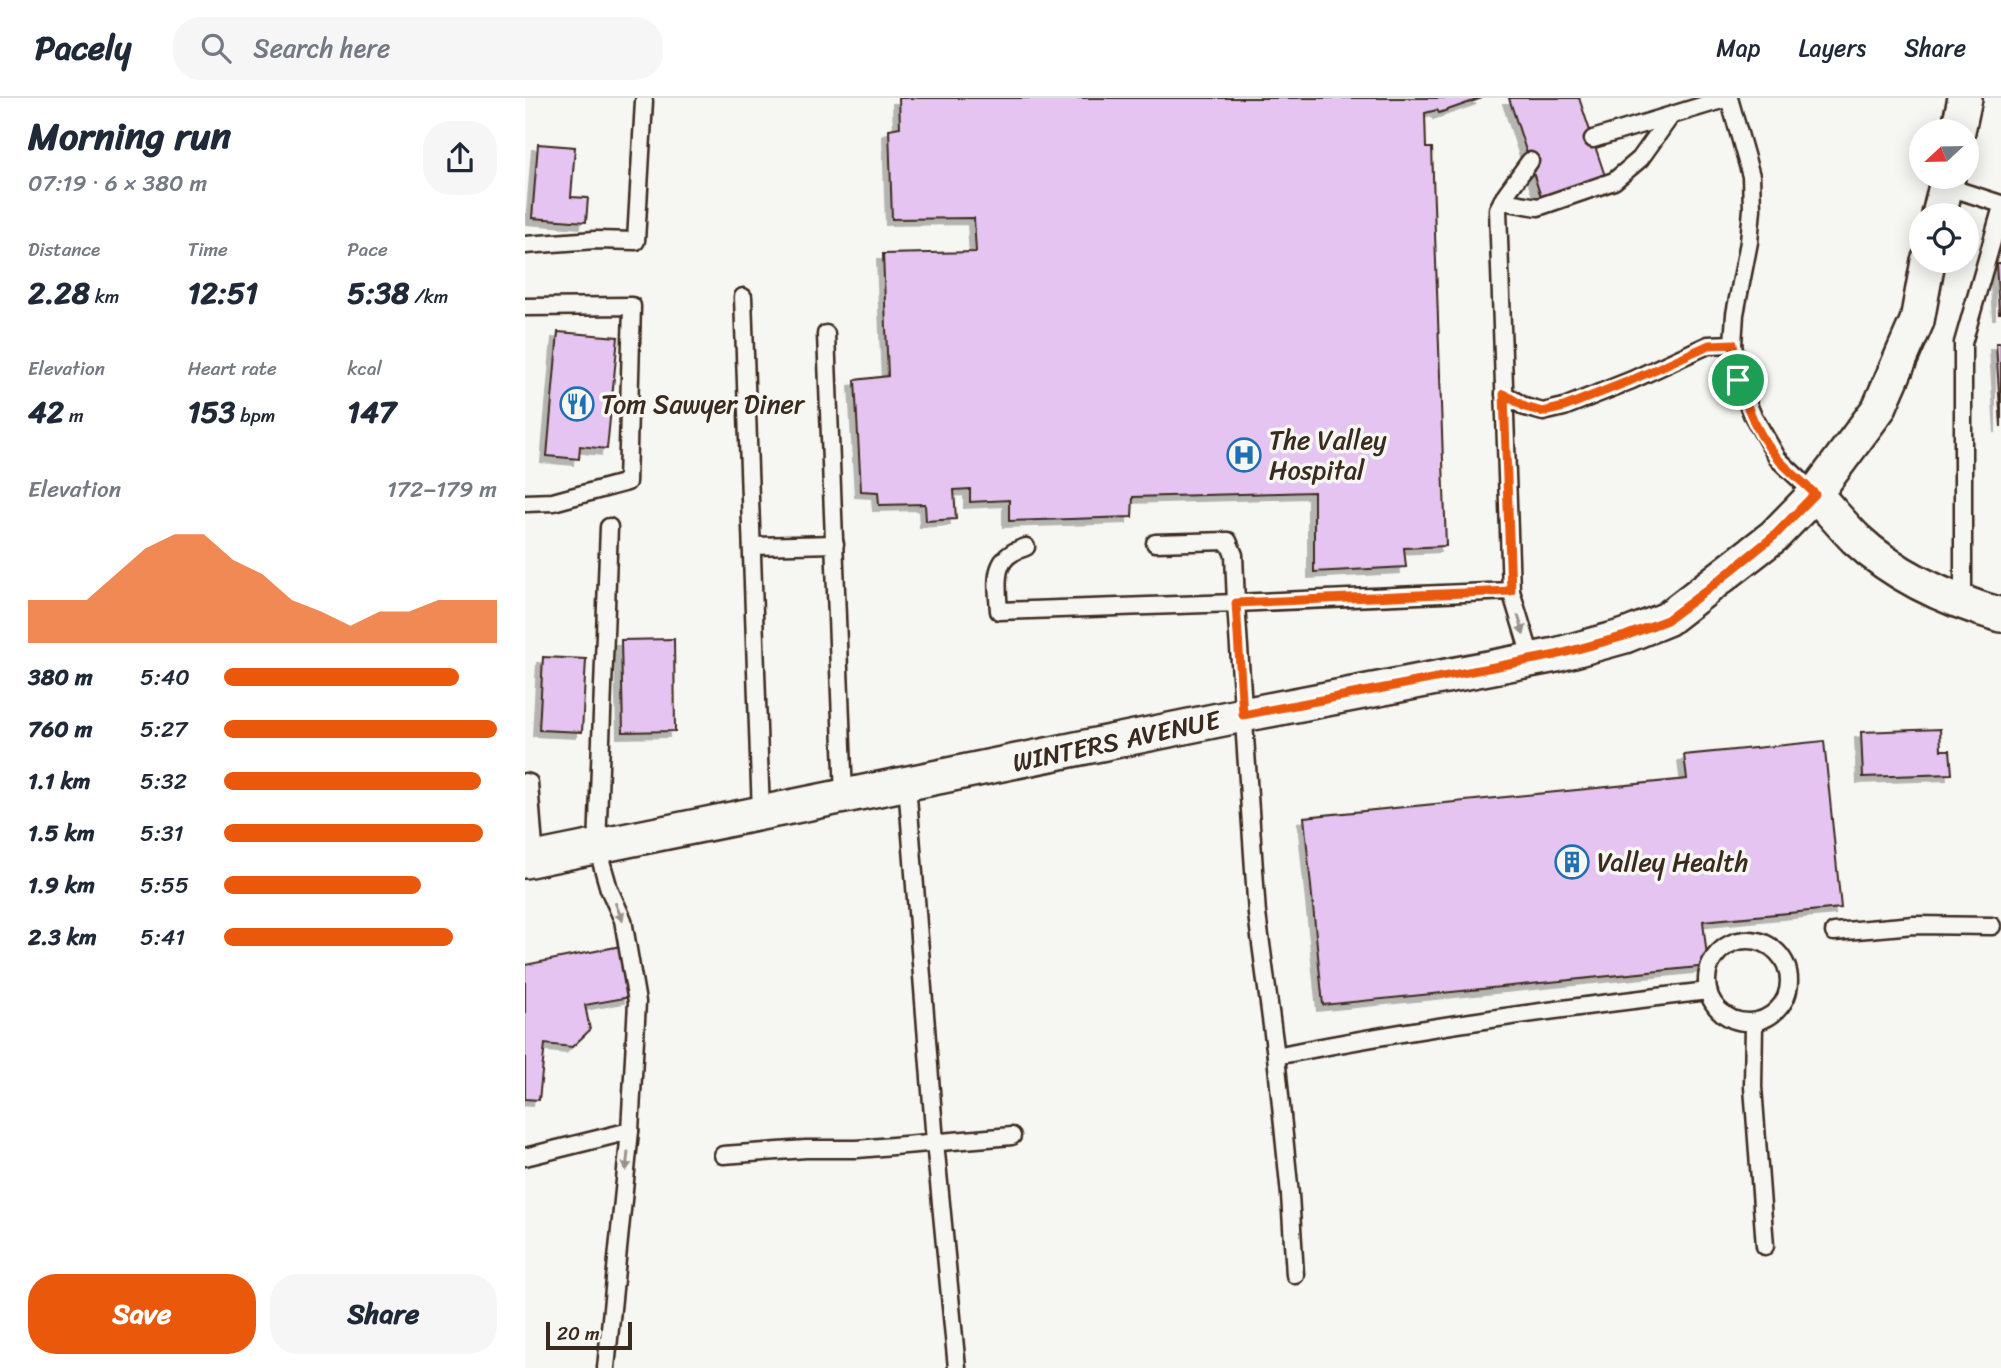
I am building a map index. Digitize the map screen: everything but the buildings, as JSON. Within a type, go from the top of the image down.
[{"type":"street","points":[[1961,119],[1965,98]]},
{"type":"street","name":"WINTERS AVENUE","points":[[530,860],[1243,715],[1556,655],[1625,636],[1667,620],[1774,536],[1815,494],[1879,408],[1917,321],[1926,273]]},
{"type":"street","points":[[1815,494],[1857,540],[1887,563],[1922,585],[1963,604],[2001,615]]},
{"type":"lane","points":[[1593,139],[1728,98],[1751,176],[1752,209],[1749,242],[1735,314],[1734,362],[1744,398],[1764,437],[1779,459],[1815,494]]},
{"type":"lane","points":[[525,245],[595,240],[636,241],[643,101]]},
{"type":"lane","points":[[1502,201],[1538,207],[1614,181],[1640,159],[1670,117]]},
{"type":"lane","points":[[1530,160],[1498,209],[1511,591],[1532,660]]},
{"type":"lane","points":[[1944,193],[2001,204]]},
{"type":"lane","points":[[1963,604],[1963,342],[2001,210]]},
{"type":"lane","points":[[743,297],[761,814]]},
{"type":"lane","points":[[525,307],[632,306],[627,482],[553,502],[525,503]]},
{"type":"lane","points":[[827,334],[844,797]]},
{"type":"lane","points":[[1504,394],[1525,407],[1543,412],[1564,407],[1632,380],[1709,345],[1733,344]]},
{"type":"lane","points":[[606,1368],[630,1132],[637,1002],[623,920],[609,889],[597,847],[608,527]]},
{"type":"lane","points":[[1155,543],[1228,541],[1234,555],[1257,914],[1276,1056],[1295,1275]]},
{"type":"lane","points":[[752,546],[835,544]]},
{"type":"lane","points":[[1026,547],[1009,555],[1000,564],[997,575],[999,611],[1511,591]]},
{"type":"lane","points":[[525,782],[529,783],[530,860]]},
{"type":"lane","points":[[907,784],[935,1142],[957,1368]]},
{"type":"lane","points":[[1834,932],[1914,925],[1992,926]]},
{"type":"lane","points":[[1745,939],[1759,940],[1772,947],[1789,970],[1787,998],[1779,1010],[1754,1023],[1742,1022],[1720,1012],[1708,991],[1707,976],[1719,951],[1731,943],[1745,939]]},
{"type":"lane","points":[[1276,1056],[1344,1042],[1538,1012],[1708,991]]},
{"type":"lane","points":[[1754,1023],[1753,1087],[1765,1246]]},
{"type":"lane","points":[[525,1157],[630,1132]]},
{"type":"lane","points":[[723,1155],[806,1149],[857,1149],[1011,1136]]},
{"type":"place","name":"Tom Sawyer Diner","points":[[577,404]]},
{"type":"place","name":"The Valley Hospital","points":[[1244,455]]},
{"type":"place","name":"Valley Health","points":[[1572,862]]},
{"type":"route","points":[[1733,344],[1738,380],[1764,437],[1779,459],[1815,494],[1774,536],[1667,620],[1625,636],[1556,655],[1243,715],[1236,603],[1511,591],[1504,394],[1525,407],[1543,412],[1564,407],[1709,345],[1733,344]]}]
